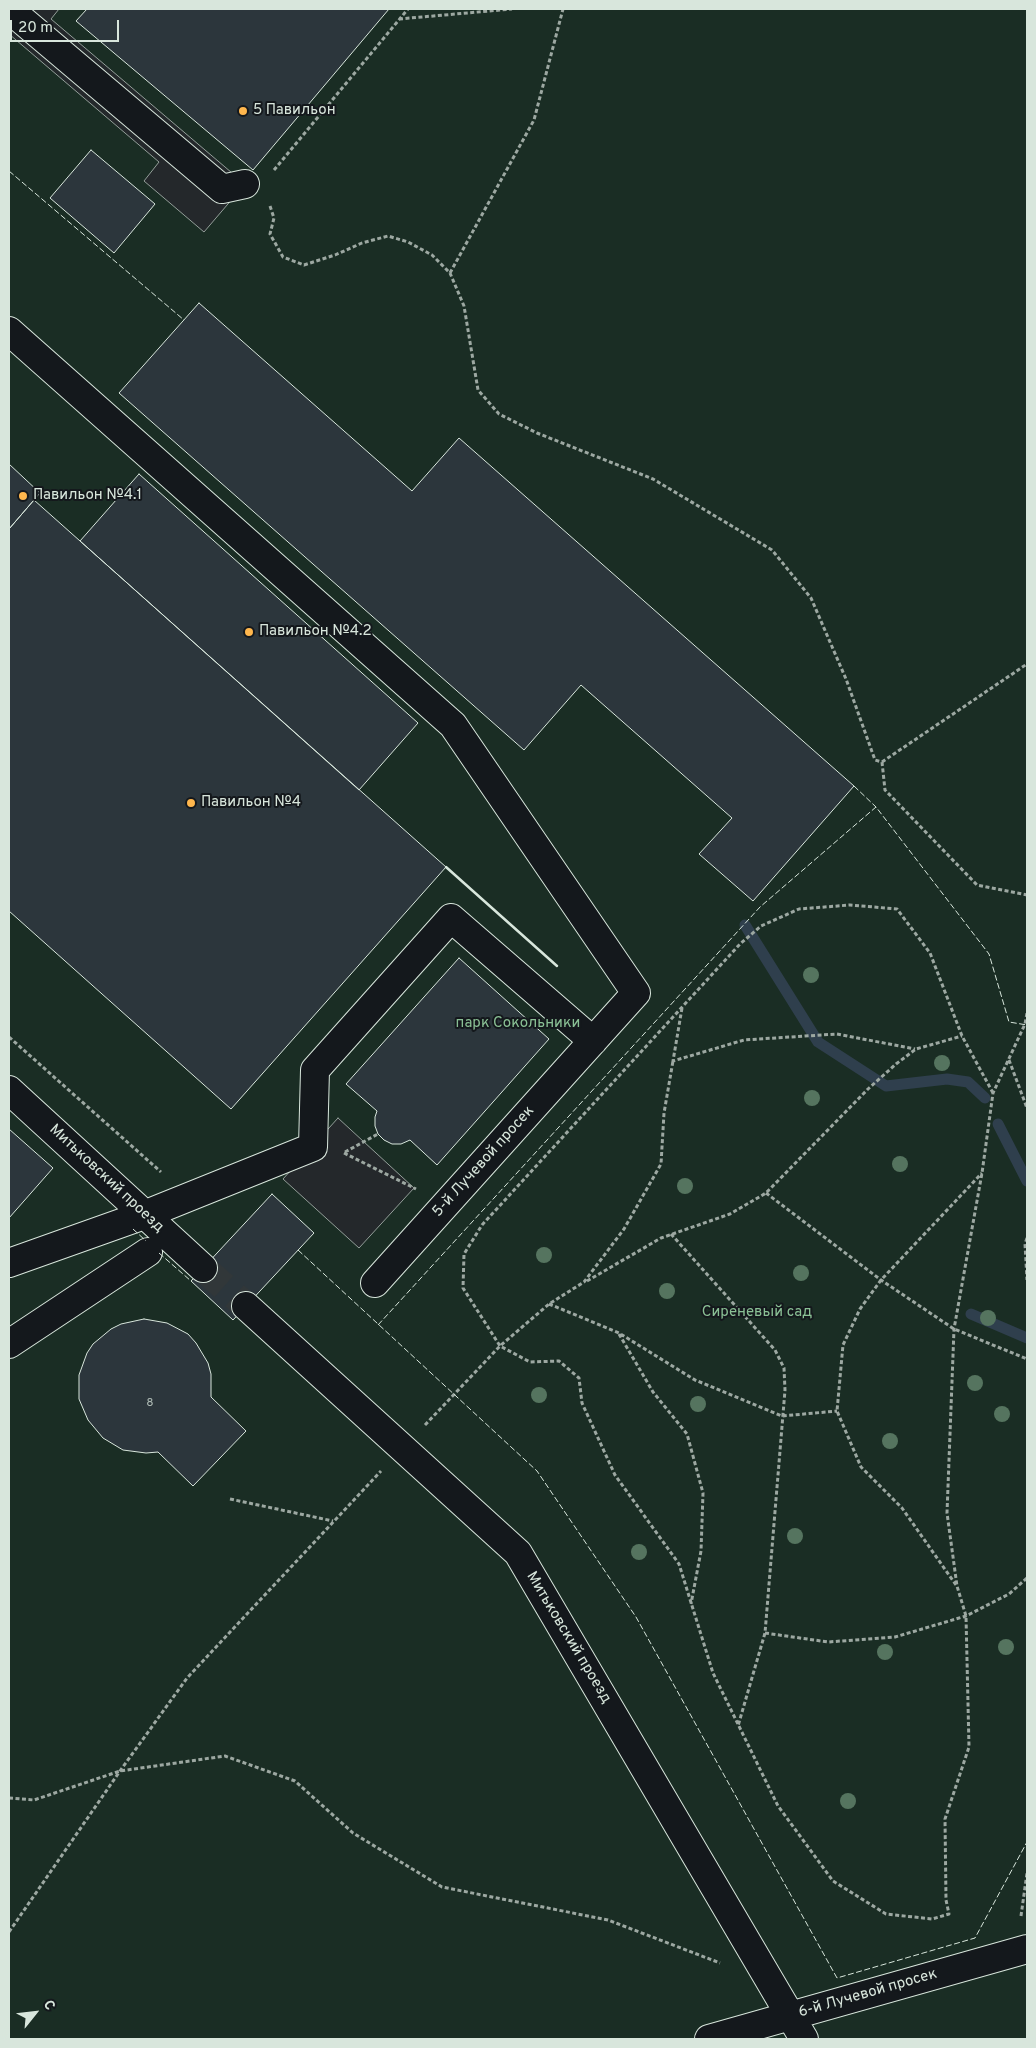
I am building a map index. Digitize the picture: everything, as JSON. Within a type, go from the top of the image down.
[{"type":"street","points":[[9,9],[222,189],[250,188]]},
{"type":"street","name":"5-й Лучевой просек","points":[[9,332],[453,725],[636,993],[375,1283]]},
{"type":"street","points":[[9,1263],[144,1215],[313,1147],[315,1070],[451,918],[593,1041]]},
{"type":"street","name":"Митьковский проезд","points":[[9,1090],[203,1268]]},
{"type":"street","points":[[9,1344],[148,1252]]},
{"type":"street","name":"Митьковский проезд","points":[[246,1306],[404,1447],[518,1553],[804,2039]]},
{"type":"street","name":"6-й Лучевой просек","points":[[709,2039],[1021,1950]]},
{"type":"path","points":[[408,9],[250,188],[269,204],[274,218],[270,234],[282,257],[304,265],[335,255],[362,243],[388,236],[408,242],[432,255],[450,273],[464,306],[478,390],[499,414],[537,433],[653,479],[772,550],[810,598],[846,679],[875,760],[882,762],[1027,664]]},
{"type":"path","points":[[399,19],[512,9]]},
{"type":"path","points":[[450,273],[534,120],[563,9]]},
{"type":"path","points":[[882,762],[885,790],[977,885],[1027,895]]},
{"type":"path","points":[[993,1093],[962,1036],[930,953],[897,909],[850,905],[799,909],[761,926],[740,944],[482,1225],[464,1254],[463,1288],[500,1346],[530,1362],[559,1361],[579,1378],[582,1402],[615,1475],[679,1564],[713,1673],[778,1806],[833,1880],[886,1914],[932,1919],[949,1914],[946,1900],[945,1820],[969,1747],[966,1616],[957,1586],[947,1512],[954,1330],[982,1173],[993,1093],[1009,1060],[1027,1013]]},
{"type":"path","points":[[584,1282],[624,1229],[661,1164],[664,1113],[682,1008]]},
{"type":"path","points":[[673,1062],[744,1040],[837,1034],[916,1049]]},
{"type":"path","points":[[9,1036],[188,1196]]},
{"type":"path","points":[[9,1932],[187,1678],[500,1346],[549,1304],[584,1282],[670,1234],[730,1214],[766,1193],[868,1089],[896,1064],[916,1049],[962,1036]]},
{"type":"path","points":[[1009,1060],[1027,1108]]},
{"type":"path","points":[[344,1152],[414,1188],[440,1211]]},
{"type":"path","points":[[957,1586],[902,1508],[861,1467],[837,1411],[843,1345],[860,1309],[880,1280],[982,1173]]},
{"type":"path","points":[[766,1193],[880,1280],[954,1330],[1027,1359]]},
{"type":"path","points":[[670,1234],[775,1350],[784,1368],[785,1390],[765,1633],[738,1726]]},
{"type":"path","points":[[1027,1238],[1025,1244],[1027,1280]]},
{"type":"path","points":[[549,1304],[619,1333],[695,1380],[782,1416],[837,1411]]},
{"type":"path","points":[[619,1333],[653,1392],[687,1434],[702,1493],[701,1551],[691,1604]]},
{"type":"path","points":[[230,1499],[334,1522]]},
{"type":"path","points":[[765,1633],[828,1642],[895,1637],[966,1616],[1009,1594],[1027,1578]]},
{"type":"path","points":[[9,1798],[34,1800],[120,1772],[225,1756],[295,1781],[354,1833],[442,1887],[608,1920],[722,1963]]},
{"type":"path","points":[[1021,1950],[1027,1873]]},
{"type":"green space","name":"парк Сокольники","points":[[9,9],[1027,9],[1027,2039],[9,2039]]},
{"type":"shaded area","points":[[9,9],[59,9],[51,19],[245,184],[204,232],[144,181],[159,162],[9,34]]},
{"type":"shaded area","points":[[338,1118],[414,1188],[359,1248],[283,1179]]},
{"type":"building","name":"5 Павильон","points":[[87,9],[389,9],[253,170],[76,21]]},
{"type":"building","points":[[91,150],[155,204],[114,253],[50,198]]},
{"type":"building","points":[[199,303],[412,491],[459,438],[854,786],[753,901],[699,854],[732,818],[581,685],[524,750],[119,393]]},
{"type":"building","name":"Павильон №4.1","points":[[9,464],[40,493],[9,529]]},
{"type":"building","name":"Павильон №4.2","points":[[139,474],[418,723],[359,790],[80,541]]},
{"type":"building","name":"Павильон №4","points":[[34,500],[446,867],[231,1109],[9,911],[9,529]]},
{"type":"building","points":[[459,958],[549,1039],[437,1165],[410,1140],[401,1144],[392,1144],[384,1140],[378,1134],[375,1126],[377,1111],[346,1084]]},
{"type":"building","points":[[9,1129],[53,1168],[9,1218]]},
{"type":"building","points":[[272,1194],[314,1233],[233,1320],[191,1281]]},
{"type":"building","points":[[144,1319],[167,1323],[188,1334],[208,1363],[211,1374],[211,1397],[246,1431],[193,1486],[158,1452],[146,1453],[123,1450],[103,1438],[88,1420],[79,1399],[79,1375],[87,1353],[93,1344],[111,1329],[121,1324]]},
{"type":"waterway","points":[[745,925],[818,1042],[886,1086],[947,1079],[968,1082],[985,1098]]},
{"type":"waterway","points":[[998,1124],[1027,1181]]},
{"type":"waterway","points":[[971,1314],[1027,1338]]},
{"type":"tunnel","points":[[203,1268],[246,1306]]},
{"type":"fence","points":[[9,171],[184,320]]},
{"type":"fence","points":[[854,786],[876,807]]},
{"type":"fence","points":[[378,1325],[760,907],[876,807],[989,954],[1009,1022],[1027,1025]]},
{"type":"fence","points":[[133,1229],[146,1241]]},
{"type":"fence","points":[[298,1250],[537,1471],[636,1617],[837,1978],[975,1938],[1027,1842]]},
{"type":"fence","points":[[159,1253],[191,1281]]},
{"type":"wall","points":[[446,867],[557,966]]},
{"type":"place","name":"5 Павильон","points":[[243,111]]},
{"type":"place","name":"Павильон №4.1","points":[[23,496]]},
{"type":"place","name":"Павильон №4.2","points":[[249,632]]},
{"type":"place","name":"Павильон №4","points":[[191,803]]},
{"type":"park label","name":"Сиреневый сад","points":[[757,1313]]}]
